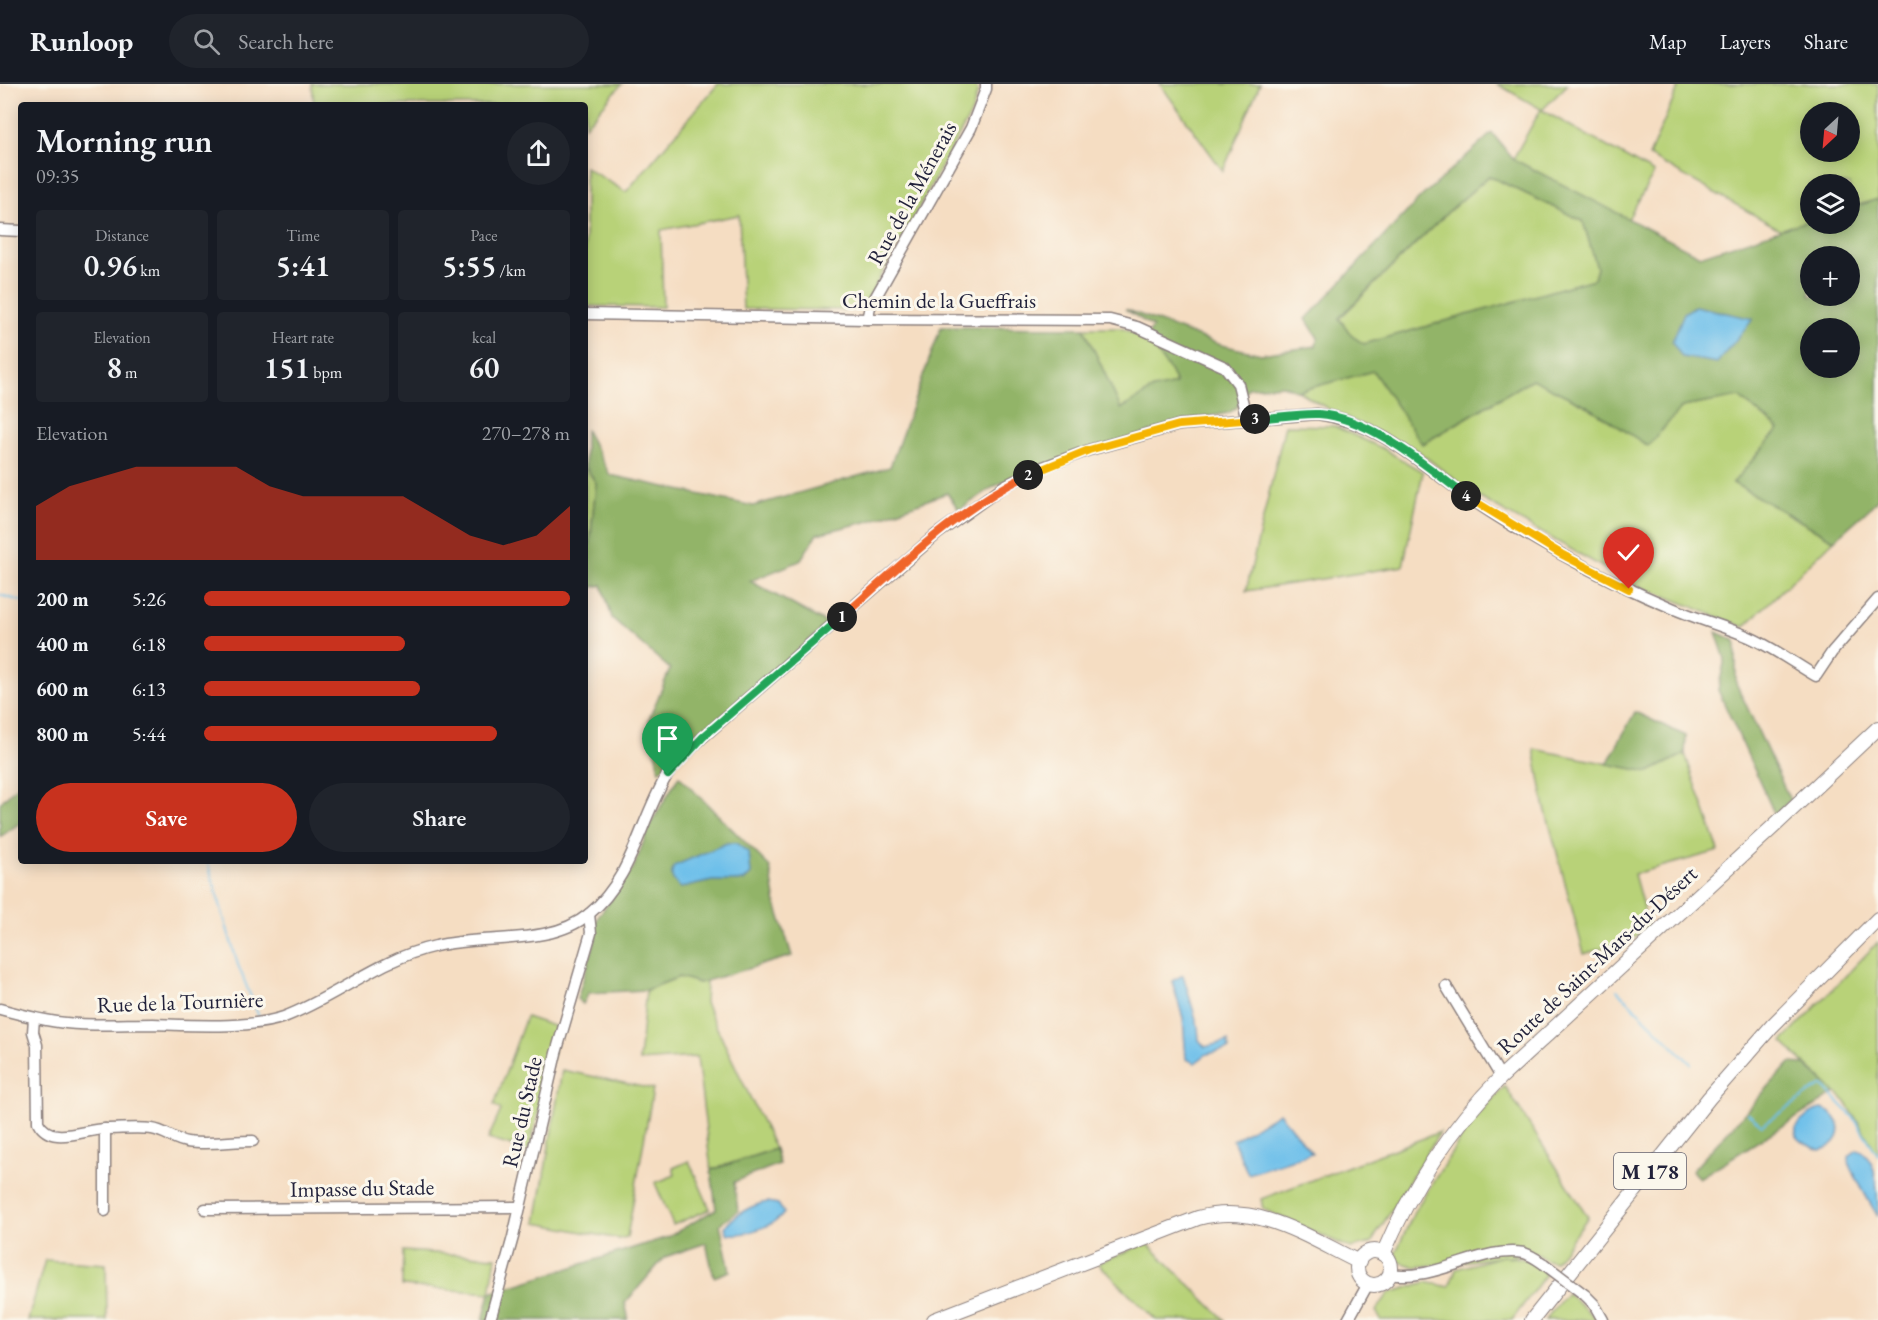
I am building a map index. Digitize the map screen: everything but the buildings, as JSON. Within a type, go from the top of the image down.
[{"type":"main road","name":"Route de Saint-Mars-du-Désert","points":[[1383,1254],[1419,1183],[1440,1150],[1463,1118],[1501,1077],[1776,825],[1878,728]]},
{"type":"main road","name":"M 178","points":[[1532,1320],[1709,1098],[1772,1026],[1878,919]]},
{"type":"main road","points":[[934,1320],[1213,1214],[1231,1213],[1266,1219],[1359,1262]]},
{"type":"main road","points":[[1371,1252],[1383,1254],[1390,1263],[1390,1274],[1383,1283],[1368,1284],[1358,1273],[1359,1262],[1362,1257],[1371,1252]]},
{"type":"street","name":"Rue de la Ménerais","points":[[867,319],[870,306],[971,128],[986,84]]},
{"type":"street","points":[[0,230],[18,231]]},
{"type":"street","name":"Chemin de la Gueffrais","points":[[588,314],[1110,320],[1137,327],[1225,367],[1238,384],[1247,420]]},
{"type":"street","name":"Rue de la Tournière","points":[[0,1009],[34,1018],[67,1023],[226,1025],[253,1023],[283,1017],[386,963],[426,948],[449,942],[548,933],[576,923],[607,896],[624,873],[656,796],[677,763],[703,737],[937,534],[1004,486],[1043,467],[1089,450],[1179,425],[1317,414],[1335,416],[1354,423],[1415,456],[1472,500],[1561,554],[1674,609],[1751,638],[1816,676],[1832,652],[1878,599]]},
{"type":"street","name":"Rue du Stade","points":[[490,1320],[513,1237],[556,1053],[591,933],[589,914]]},
{"type":"street","points":[[1446,986],[1501,1077]]},
{"type":"street","points":[[34,1018],[33,1032],[37,1045],[38,1122],[42,1130],[50,1135],[73,1135],[90,1129],[153,1129],[176,1140],[191,1142],[253,1141]]},
{"type":"street","points":[[105,1129],[105,1211]]},
{"type":"street","name":"Impasse du Stade","points":[[205,1209],[519,1207]]},
{"type":"street","points":[[1390,1274],[1418,1275],[1502,1253],[1526,1253],[1585,1295],[1594,1304],[1603,1320]]},
{"type":"street","points":[[1348,1320],[1368,1284]]},
{"type":"green space","points":[[312,84],[622,84],[588,123],[588,102],[314,102]]},
{"type":"green space","points":[[718,84],[974,84],[978,91],[972,112],[864,306],[855,310],[743,309],[739,215],[661,230],[663,307],[588,306],[588,169],[626,192]]},
{"type":"green space","points":[[1160,84],[1260,84],[1223,171]]},
{"type":"green space","points":[[1497,84],[1568,84],[1542,110],[1654,173],[1628,219],[1513,159],[1541,109]]},
{"type":"green space","points":[[1680,84],[1878,84],[1878,199],[1860,205],[1860,174],[1800,174],[1800,223],[1781,230],[1649,156]]},
{"type":"green space","points":[[1492,133],[1513,159],[1700,256],[1800,223],[1800,234],[1860,234],[1860,205],[1878,199],[1878,498],[1834,540],[1733,483],[1779,429],[1739,397],[1682,407],[1648,446],[1587,406],[1532,379],[1422,444],[1373,371],[1298,391],[1283,385],[1248,388],[1237,407],[1229,413],[1184,421],[1029,471],[995,486],[959,510],[947,493],[870,521],[817,534],[800,561],[750,581],[828,624],[659,771],[649,719],[670,669],[612,618],[602,585],[588,588],[588,545],[590,544],[596,483],[588,471],[588,435],[610,475],[753,506],[890,467],[941,327],[1084,328],[1121,409],[1153,389],[1176,384],[1171,372],[1146,338],[1153,327],[1125,309],[1221,345],[1261,354],[1316,346],[1318,338],[1306,319],[1421,197]],"holes":[[[1489,176],[1583,221],[1597,268],[1594,279],[1364,344],[1352,336],[1339,318],[1447,213]]]},
{"type":"green space","points":[[1489,176],[1583,221],[1597,268],[1594,279],[1364,344],[1352,336],[1339,319],[1447,213]]},
{"type":"green space","points":[[1084,328],[1121,328],[1146,338],[1171,372],[1176,384],[1153,390],[1121,409]]},
{"type":"green space","points":[[1373,371],[1423,444],[1532,379],[1587,406],[1682,407],[1739,397],[1779,429],[1733,483],[1834,540],[1744,627],[1629,582],[1473,494],[1418,451],[1330,410],[1298,391]]},
{"type":"green space","points":[[1285,425],[1334,426],[1382,448],[1423,472],[1403,566],[1246,591]]},
{"type":"green space","points":[[588,471],[596,483],[590,544],[588,545]]},
{"type":"green space","points":[[1716,632],[1736,641],[1736,683],[1790,800],[1775,815],[1718,690],[1725,659]]},
{"type":"green space","points":[[1635,712],[1686,736],[1685,754],[1649,772],[1607,764]]},
{"type":"green space","points":[[1534,749],[1649,772],[1685,754],[1719,851],[1634,874],[1649,929],[1627,941],[1584,954],[1544,804]]},
{"type":"green space","points":[[679,776],[770,867],[776,904],[792,956],[699,983],[679,977],[646,990],[589,993],[583,1004],[577,999],[596,938],[595,924],[633,869],[651,823]]},
{"type":"green space","points":[[18,785],[18,824],[0,837],[0,803]]},
{"type":"green space","points":[[1878,942],[1878,1155],[1846,1102],[1782,1042]]},
{"type":"green space","points":[[680,977],[698,983],[706,981],[705,1003],[775,1149],[711,1170],[697,1057],[639,1061],[646,990]]},
{"type":"green space","points":[[526,1017],[559,1028],[529,1151],[488,1139],[501,1110],[494,1105]]},
{"type":"green space","points":[[1790,1063],[1804,1064],[1836,1093],[1699,1178],[1692,1171]]},
{"type":"green space","points":[[562,1070],[653,1089],[627,1237],[619,1239],[536,1223]]},
{"type":"green space","points":[[1505,1086],[1588,1217],[1555,1262],[1546,1260],[1536,1253],[1416,1267],[1399,1262],[1396,1252],[1415,1210],[1472,1121]]},
{"type":"green space","points":[[1440,1132],[1371,1243],[1350,1248],[1263,1209],[1261,1199]]},
{"type":"green space","points":[[775,1149],[779,1164],[734,1182],[738,1211],[720,1224],[730,1271],[714,1277],[706,1243],[665,1257],[625,1303],[627,1320],[483,1320],[490,1293],[668,1237],[716,1209],[711,1170]]},
{"type":"green space","points":[[689,1161],[710,1209],[673,1225],[655,1183],[675,1175],[673,1168]]},
{"type":"green space","points":[[1147,1243],[1225,1320],[1156,1320],[1098,1263]]},
{"type":"green space","points":[[403,1251],[496,1257],[490,1293],[402,1286]]},
{"type":"green space","points":[[1502,1256],[1526,1260],[1546,1274],[1512,1320],[1381,1320],[1376,1311],[1389,1293],[1426,1282],[1449,1287],[1456,1269]]},
{"type":"green space","points":[[45,1260],[106,1264],[107,1320],[28,1320]]},
{"type":"green space","points":[[1567,1293],[1598,1320],[1545,1320]]},
{"type":"water","points":[[1695,306],[1753,319],[1717,363],[1682,357],[1672,342],[1684,313]]},
{"type":"water","points":[[727,843],[736,843],[749,853],[751,874],[744,881],[712,881],[681,888],[674,881],[672,873],[674,866]]},
{"type":"water","points":[[1183,975],[1198,1026],[1199,1040],[1205,1047],[1228,1041],[1229,1049],[1207,1054],[1195,1063],[1186,1059],[1183,1018],[1172,981]]},
{"type":"water","points":[[1822,1109],[1835,1118],[1840,1130],[1835,1142],[1820,1150],[1798,1138],[1796,1129],[1809,1115]]},
{"type":"water","points":[[1279,1113],[1312,1153],[1248,1174],[1233,1140]]},
{"type":"water","points":[[1857,1150],[1864,1153],[1873,1168],[1877,1188],[1878,1217],[1855,1177],[1849,1161],[1848,1157]]},
{"type":"water","points":[[768,1202],[778,1204],[784,1213],[780,1218],[759,1229],[728,1234],[725,1227],[733,1218],[750,1208]]},
{"type":"waterway","points":[[0,595],[18,600]]},
{"type":"waterway","points":[[208,864],[238,965],[259,1017]]},
{"type":"waterway","points":[[1617,990],[1691,1064]]},
{"type":"waterway","points":[[1747,1113],[1762,1125],[1822,1085],[1853,1117],[1878,1155]]},
{"type":"route","points":[[668,775],[703,737],[937,534],[966,512],[1004,486],[1043,467],[1089,450],[1179,425],[1317,414],[1335,416],[1389,440],[1415,456],[1472,500],[1561,554],[1629,589]]}]
